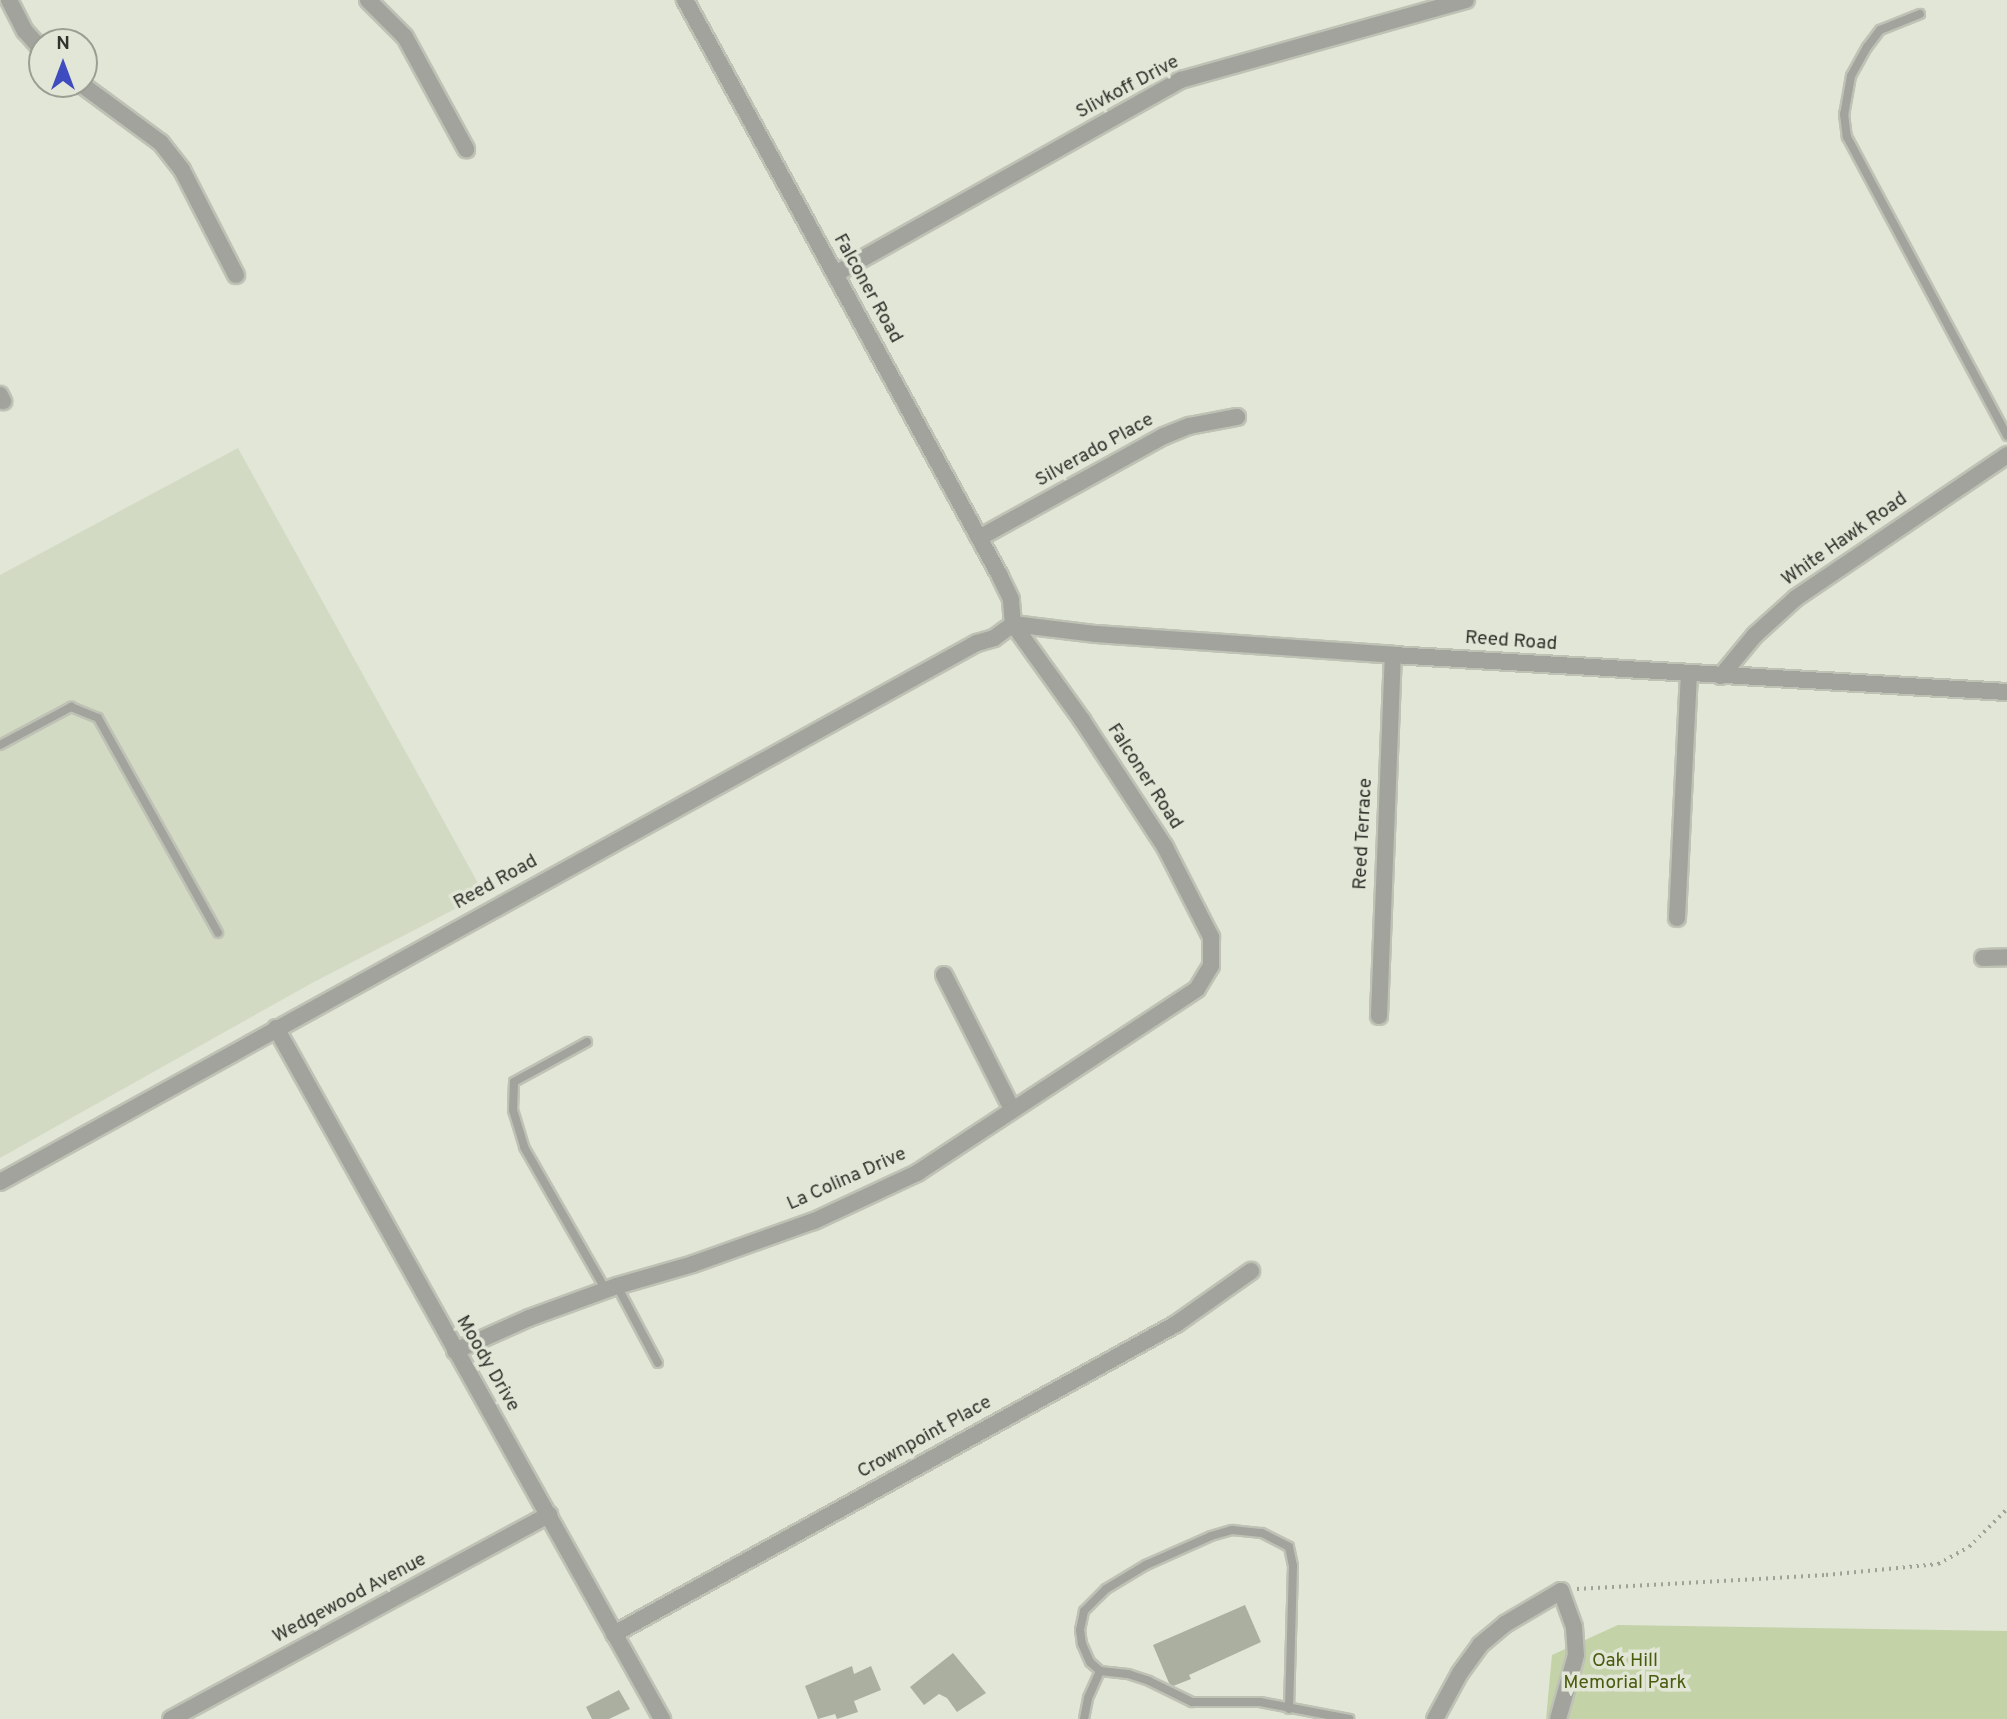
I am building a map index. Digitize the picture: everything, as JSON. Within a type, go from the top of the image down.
[{"type":"street","points":[[9,0],[28,34]]},
{"type":"street","points":[[368,0],[405,37],[466,149]]},
{"type":"street","name":"Falconer Road","points":[[685,0],[1012,599],[1013,624],[1082,720],[1165,846],[1211,937],[1211,966]]},
{"type":"street","name":"Slivkoff Drive","points":[[835,274],[1181,80],[1466,0]]},
{"type":"street","points":[[98,97],[161,143],[182,170],[236,275]]},
{"type":"street","name":"Silverado Place","points":[[979,538],[1164,436],[1189,426],[1237,417]]},
{"type":"street","name":"White Hawk Road","points":[[1721,676],[1755,635],[1796,598],[2007,455]]},
{"type":"street","name":"Reed Road","points":[[0,1182],[964,650],[994,638],[1013,624],[1097,634],[1393,655],[2007,692]]},
{"type":"street","name":"Reed Terrace","points":[[1379,1016],[1393,655]]},
{"type":"street","points":[[1677,918],[1689,674]]},
{"type":"street","points":[[1983,958],[2007,957]]},
{"type":"street","name":"La Colina Drive","points":[[455,1351],[529,1318],[611,1288],[693,1264],[814,1221],[917,1173],[1197,989],[1211,966]]},
{"type":"street","points":[[944,975],[1012,1110]]},
{"type":"street","name":"Moody Drive","points":[[276,1028],[662,1719]]},
{"type":"street","name":"Crownpoint Place","points":[[614,1634],[1176,1324],[1251,1271]]},
{"type":"street","name":"Wedgewood Avenue","points":[[171,1719],[549,1515]]},
{"type":"street","points":[[1435,1719],[1480,1645],[1522,1613],[1561,1591],[1574,1627],[1576,1655],[1558,1719]]},
{"type":"lane","points":[[1920,14],[1880,30],[1867,47],[1851,76],[1844,114],[1847,137],[2007,436]]},
{"type":"lane","points":[[0,745],[71,707],[98,718],[218,933]]},
{"type":"lane","points":[[587,1042],[514,1082],[513,1110],[524,1146],[658,1363]]},
{"type":"lane","points":[[1289,1709],[1293,1566],[1289,1547],[1262,1533],[1232,1531],[1211,1536],[1146,1565],[1106,1589],[1084,1611],[1080,1630],[1082,1644],[1090,1662],[1100,1671],[1128,1674],[1149,1681],[1192,1702],[1260,1702],[1289,1709],[1349,1719]]},
{"type":"lane","points":[[1084,1719],[1088,1698],[1100,1671]]},
{"type":"path","points":[[1561,1591],[1613,1585],[1826,1575],[1938,1564],[1969,1547],[2007,1509]]},
{"type":"shaded area","points":[[238,448],[484,894],[312,983],[0,1158],[0,575]]},
{"type":"green space","name":"Oak Hill Memorial Park","points":[[1618,1625],[2007,1631],[2007,1719],[1546,1719],[1552,1655]]},
{"type":"building","points":[[1245,1605],[1261,1642],[1189,1675],[1191,1679],[1173,1686],[1169,1683],[1153,1645]]},
{"type":"building","points":[[953,1653],[986,1693],[957,1712],[947,1698],[939,1694],[924,1705],[910,1687]]},
{"type":"building","points":[[852,1666],[854,1674],[871,1666],[881,1690],[854,1701],[858,1712],[837,1719],[835,1714],[818,1719],[805,1686]]},
{"type":"building","points":[[619,1690],[630,1709],[609,1719],[592,1719],[586,1707]]}]
